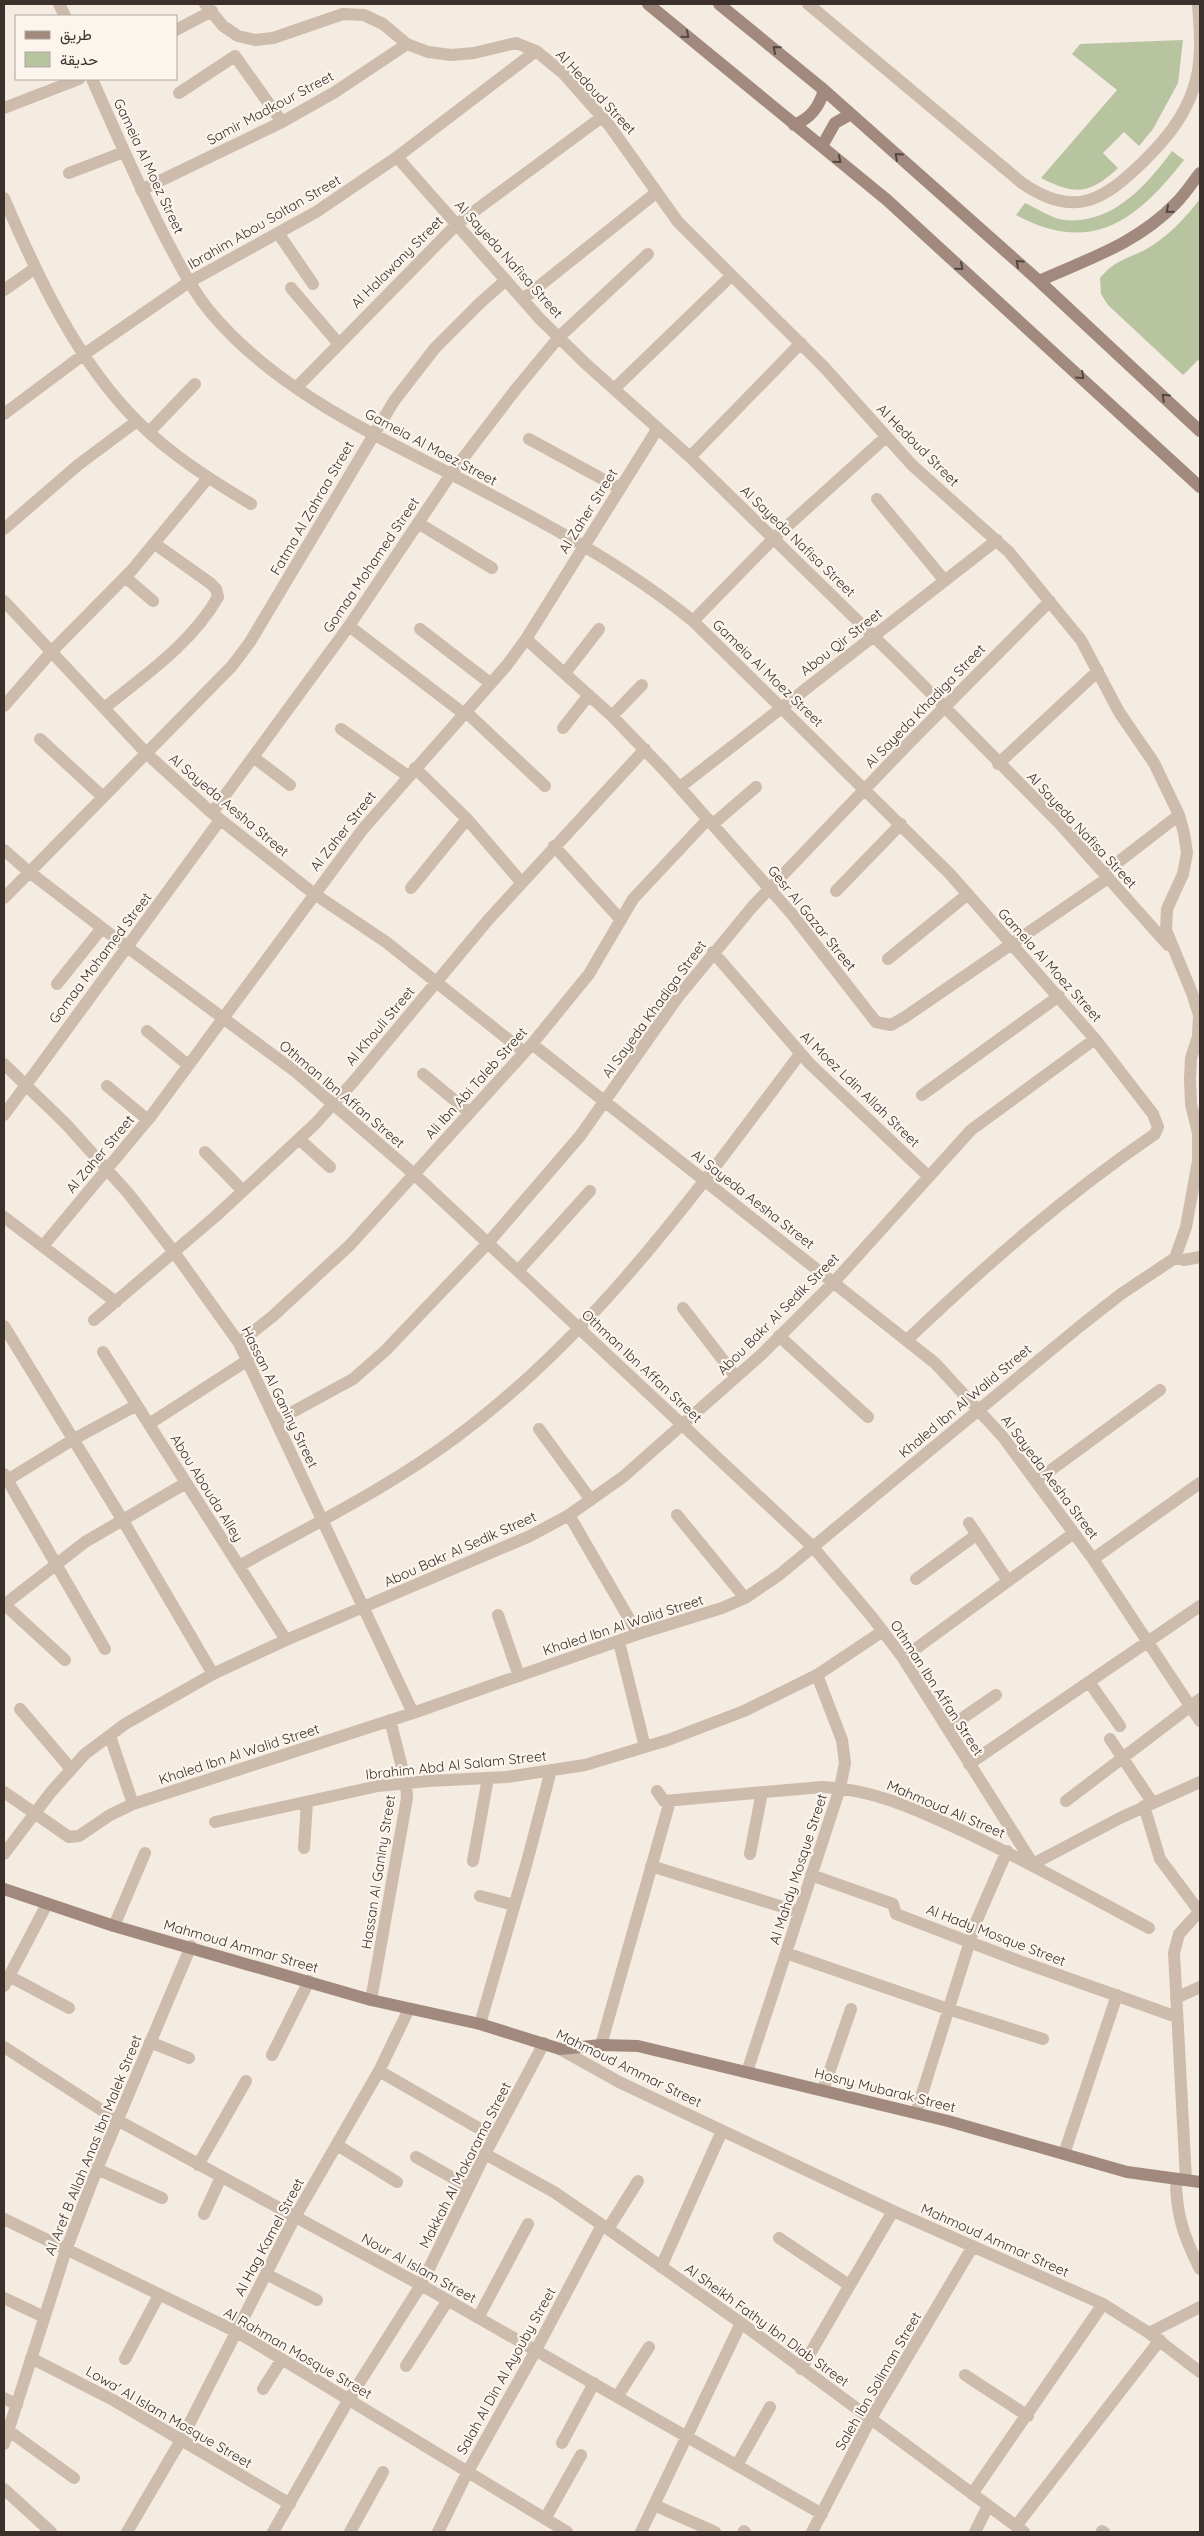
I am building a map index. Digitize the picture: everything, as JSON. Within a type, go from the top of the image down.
[{"type":"street","points":[[648,4],[887,200],[1200,487]]},
{"type":"street","points":[[719,4],[824,90],[1039,281],[1200,431]]},
{"type":"street","points":[[808,4],[1022,183],[1039,195],[1059,202],[1080,202],[1100,197],[1118,186],[1166,139],[1183,116],[1194,89],[1200,61],[1198,4]]},
{"type":"street","points":[[178,29],[209,7]]},
{"type":"street","name":"Al Hedoud Street","points":[[209,7],[223,26],[238,36],[255,40],[273,38],[343,14],[364,15],[383,24],[408,44],[428,52],[451,55],[474,53],[516,43],[536,51],[563,73],[602,117],[630,151],[678,222],[801,343],[912,465],[997,540],[1050,601],[1080,640],[1119,712],[1154,763],[1180,815],[1187,853],[1183,874],[1167,909],[1166,930],[1192,993],[1198,1014],[1198,1037],[1191,1058],[1190,1079],[1191,1104],[1198,1133],[1198,1161],[1188,1222],[1176,1258]]},
{"type":"street","name":"Samir Madkour Street","points":[[141,190],[282,122],[335,92],[408,44]]},
{"type":"street","name":"Ibrahim Abou Soltan Street","points":[[4,414],[83,355],[189,282],[316,212],[397,157],[536,51]]},
{"type":"street","points":[[179,93],[235,56],[282,122]]},
{"type":"street","points":[[4,108],[76,80]]},
{"type":"street","name":"Gameia Al Moez Street","points":[[92,80],[141,190],[189,282],[211,313],[237,341],[265,366],[373,434],[451,474],[583,547],[652,588],[693,621],[901,824],[968,894],[1010,944],[1095,1038],[1153,1114],[1158,1127],[1155,1134],[1037,1222],[988,1263],[908,1339]]},
{"type":"street","points":[[794,124],[811,115],[824,90]]},
{"type":"street","points":[[822,146],[835,123],[851,114]]},
{"type":"street","name":"Al Halawany Street","points":[[297,387],[457,224],[602,117]]},
{"type":"street","points":[[69,173],[124,152]]},
{"type":"street","name":"Al Sayeda Nafisa Street","points":[[397,157],[559,337],[690,457],[873,636],[998,764],[1060,824],[1174,950]]},
{"type":"street","points":[[1039,281],[1095,258],[1139,235],[1177,203],[1200,173]]},
{"type":"street","points":[[523,299],[657,192]]},
{"type":"street","points":[[4,198],[34,269],[83,355],[137,421],[149,432],[208,478],[251,504]]},
{"type":"street","points":[[278,233],[313,284]]},
{"type":"street","name":"Gomaa Mohamed Street","points":[[4,1115],[127,947],[216,817],[253,757],[348,626],[451,474],[516,389],[559,337],[648,254]]},
{"type":"street","points":[[4,290],[34,269]]},
{"type":"street","points":[[614,389],[731,276]]},
{"type":"street","name":"Fatma Al Zahraa Street","points":[[4,898],[28,871],[211,690],[250,642],[394,401],[435,348],[506,280]]},
{"type":"street","points":[[291,288],[338,344]]},
{"type":"street","points":[[690,457],[801,343]]},
{"type":"street","points":[[149,432],[194,384]]},
{"type":"street","points":[[4,529],[78,465],[137,421]]},
{"type":"street","name":"Al Zaher Street","points":[[43,1246],[148,1120],[313,893],[411,772],[490,683],[526,639],[658,428]]},
{"type":"street","points":[[693,621],[774,538],[886,437]]},
{"type":"street","points":[[529,439],[620,488]]},
{"type":"street","points":[[4,706],[52,651],[155,544],[208,478]]},
{"type":"street","points":[[877,499],[945,581]]},
{"type":"street","points":[[418,523],[492,568]]},
{"type":"street","name":"Abou Qir Street","points":[[680,787],[997,540]]},
{"type":"street","points":[[104,708],[174,650],[199,624],[218,596],[216,588],[155,544]]},
{"type":"street","points":[[125,577],[153,601]]},
{"type":"street","name":"Al Sayeda Aesha Street","points":[[4,601],[147,754],[216,817],[313,893],[386,942],[437,982],[605,1102],[908,1339],[936,1363],[1003,1437],[1074,1533],[1148,1641],[1195,1703],[1200,1721]]},
{"type":"street","name":"Al Sayeda Khadiga Street","points":[[276,1421],[353,1379],[386,1351],[488,1243],[580,1136],[678,997],[714,952],[770,888],[944,707],[1050,601]]},
{"type":"street","points":[[348,626],[464,712],[545,786]]},
{"type":"street","points":[[420,629],[490,683]]},
{"type":"street","points":[[565,673],[599,629]]},
{"type":"street","name":"Gesr Al Gazar Street","points":[[526,639],[612,716],[680,787],[770,888],[876,1022],[891,1025],[905,1017],[1106,875],[1180,815]]},
{"type":"street","points":[[998,764],[1098,671]]},
{"type":"street","points":[[612,716],[642,684]]},
{"type":"street","points":[[563,728],[589,695]]},
{"type":"street","points":[[342,729],[411,772],[467,819],[522,883]]},
{"type":"street","points":[[40,739],[103,798]]},
{"type":"street","name":"Al Khouli Street","points":[[94,1320],[243,1191],[334,1104],[554,846],[645,749]]},
{"type":"street","points":[[253,757],[290,785]]},
{"type":"street","name":"Ali Ibn Abi Taleb Street","points":[[239,1343],[273,1316],[350,1244],[528,1048],[588,974],[633,899],[646,882],[711,821],[756,787]]},
{"type":"street","points":[[411,888],[467,819]]},
{"type":"street","points":[[836,892],[901,824]]},
{"type":"street","points":[[554,846],[620,920]]},
{"type":"street","name":"Othman Ibn Affan Street","points":[[4,850],[102,928],[296,1072],[334,1104],[414,1174],[813,1547],[903,1658],[1032,1864]]},
{"type":"street","points":[[888,958],[968,894]]},
{"type":"street","points":[[57,984],[102,928]]},
{"type":"street","name":"Al Moez Ldin Allah Street","points":[[714,952],[800,1054],[928,1176]]},
{"type":"street","points":[[922,1095],[1059,996]]},
{"type":"street","points":[[147,1032],[188,1065]]},
{"type":"street","name":"Abou Bakr Al Sedik Street","points":[[4,1854],[71,1769],[85,1754],[125,1724],[213,1674],[286,1640],[530,1536],[569,1515],[622,1477],[736,1377],[834,1282],[971,1130],[1095,1038]]},
{"type":"street","points":[[239,1566],[404,1474],[456,1438],[501,1402],[578,1327],[638,1264],[705,1180],[800,1054]]},
{"type":"street","name":"Hassan Al Ganiny Street","points":[[4,1064],[107,1168],[174,1252],[239,1343],[413,1713]]},
{"type":"street","points":[[423,1074],[470,1113]]},
{"type":"street","points":[[107,1086],[148,1120]]},
{"type":"street","points":[[299,1139],[330,1168]]},
{"type":"street","points":[[205,1152],[243,1191]]},
{"type":"street","points":[[518,1271],[590,1191]]},
{"type":"street","points":[[4,1217],[116,1302]]},
{"type":"street","points":[[1176,1258],[1184,1260],[1200,1257]]},
{"type":"street","name":"Khaled Ibn Al Walid Street","points":[[4,1792],[34,1815],[69,1837],[79,1836],[110,1815],[133,1804],[413,1713],[638,1634],[722,1608],[745,1598],[779,1575],[1121,1294],[1176,1258]]},
{"type":"street","points":[[683,1308],[736,1377]]},
{"type":"street","points":[[4,1326],[74,1439],[213,1674]]},
{"type":"street","points":[[779,1336],[868,1417]]},
{"type":"street","name":"Abou Abouda Alley","points":[[103,1352],[286,1640]]},
{"type":"street","points":[[149,1424],[248,1360]]},
{"type":"street","points":[[1036,1482],[1160,1390]]},
{"type":"street","points":[[105,1649],[5,1479],[137,1405]]},
{"type":"street","points":[[539,1429],[591,1500]]},
{"type":"street","points":[[65,1660],[4,1604],[55,1564],[122,1519],[186,1483]]},
{"type":"street","points":[[1093,1559],[1200,1483]]},
{"type":"street","points":[[569,1515],[638,1634]]},
{"type":"street","points":[[677,1515],[745,1598]]},
{"type":"street","points":[[969,1523],[1008,1581]]},
{"type":"street","points":[[903,1658],[1074,1533]]},
{"type":"street","points":[[916,1578],[976,1535]]},
{"type":"street","points":[[969,1764],[1200,1606]]},
{"type":"street","points":[[498,1615],[519,1676]]},
{"type":"street","name":"Ibrahim Abd Al Salam Street","points":[[215,1822],[378,1786],[488,1778],[585,1765],[645,1747],[744,1711],[818,1675],[883,1631]]},
{"type":"street","points":[[619,1642],[645,1747]]},
{"type":"street","name":"Al Mahdy Mosque Street","points":[[747,2072],[840,1788],[845,1763],[842,1740],[818,1675]]},
{"type":"street","points":[[1088,1682],[1120,1726]]},
{"type":"street","points":[[948,1728],[996,1694]]},
{"type":"street","points":[[1066,1801],[1195,1703]]},
{"type":"street","points":[[20,1709],[71,1769]]},
{"type":"street","name":"Hassan Al Ganiny Street","points":[[372,2000],[404,1814],[406,1783],[390,1720]]},
{"type":"street","points":[[110,1736],[133,1804]]},
{"type":"street","points":[[1110,1739],[1124,1758],[1148,1804],[1160,1859],[1200,1911],[1179,1934],[1174,1953],[1181,2179],[1176,2205],[1182,2230],[1200,2269]]},
{"type":"street","points":[[480,2024],[551,1770]]},
{"type":"street","points":[[474,1861],[488,1778]]},
{"type":"street","points":[[1032,1864],[1148,1804],[1200,1782]]},
{"type":"street","name":"Mahmoud Ali Street","points":[[670,1801],[822,1787],[840,1788],[882,1796],[911,1807],[1032,1864],[1149,1928]]},
{"type":"street","points":[[601,2045],[670,1801],[664,1801],[657,1792]]},
{"type":"street","points":[[750,1854],[762,1792]]},
{"type":"street","points":[[304,1848],[307,1802]]},
{"type":"street","points":[[916,2114],[970,1942],[1007,1852]]},
{"type":"street","points":[[114,1926],[145,1853]]},
{"type":"street","points":[[651,1866],[799,1912]]},
{"type":"street","name":"Al Hady Mosque Street","points":[[811,1875],[893,1904],[896,1914],[1177,2017]]},
{"type":"street","name":"Mahmoud Ammar Street","points":[[4,1890],[114,1926],[191,1946],[372,2000],[480,2024],[560,2049],[618,2082],[722,2131],[893,2211],[1103,2304],[1149,2332],[1200,2372]]},
{"type":"street","points":[[480,1896],[514,1905]]},
{"type":"street","points":[[47,1904],[6,1981],[69,2008]]},
{"type":"street","name":"Al Aref B Allah Anas Ibn Malek Street","points":[[4,2444],[66,2250],[117,2120],[191,1946]]},
{"type":"street","points":[[786,1953],[948,2009],[1043,2039]]},
{"type":"street","points":[[272,2055],[309,1981]]},
{"type":"street","points":[[1176,1998],[1200,1987]]},
{"type":"street","points":[[1064,2154],[1116,1995]]},
{"type":"street","name":"Al Hag Kamel Street","points":[[127,2532],[181,2440],[295,2217],[379,2071],[409,2009]]},
{"type":"street","points":[[824,2090],[851,2009]]},
{"type":"street","points":[[150,2042],[189,2058]]},
{"type":"street","name":"Makkah Al Mokarama Street","points":[[273,2532],[349,2399],[421,2286],[485,2154],[544,2043]]},
{"type":"street","name":"Hosny Mubarak Street","points":[[560,2049],[601,2045],[638,2046],[824,2090],[1127,2172],[1200,2182]]},
{"type":"street","name":"Nour Al Islam Street","points":[[4,2047],[117,2120],[448,2300],[822,2514]]},
{"type":"street","points":[[379,2071],[494,2138]]},
{"type":"street","points":[[198,2164],[246,2081]]},
{"type":"street","points":[[661,2267],[722,2131]]},
{"type":"street","points":[[337,2145],[397,2182]]},
{"type":"street","name":"Al Sheikh Fathy Ibn Diab Street","points":[[485,2154],[554,2192],[605,2227],[741,2323],[1020,2529]]},
{"type":"street","points":[[416,2157],[469,2187]]},
{"type":"street","points":[[97,2169],[162,2198]]},
{"type":"street","points":[[204,2214],[221,2177]]},
{"type":"street","name":"Salah Al Din Al Ayouby Street","points":[[438,2532],[467,2472],[605,2227],[638,2181]]},
{"type":"street","points":[[801,2369],[893,2211]]},
{"type":"street","name":"Al Rahman Mosque Street","points":[[4,2218],[237,2332],[567,2532]]},
{"type":"street","points":[[478,2318],[528,2224]]},
{"type":"street","points":[[779,2238],[849,2284]]},
{"type":"street","name":"Saleh Ibn Soliman Street","points":[[812,2532],[870,2420],[973,2246]]},
{"type":"street","points":[[266,2274],[317,2300]]},
{"type":"street","points":[[125,2359],[159,2295]]},
{"type":"street","points":[[4,2298],[44,2317]]},
{"type":"street","points":[[406,2366],[448,2300]]},
{"type":"street","points":[[972,2494],[1028,2416],[1103,2304]]},
{"type":"street","points":[[1149,2332],[1200,2307]]},
{"type":"street","points":[[641,2532],[741,2323]]},
{"type":"street","points":[[1020,2529],[1160,2340]]},
{"type":"street","points":[[617,2397],[649,2347]]},
{"type":"street","name":"Lowa' Al Islam Mosque Street","points":[[31,2358],[115,2401],[290,2504]]},
{"type":"street","points":[[263,2389],[282,2359]]},
{"type":"street","points":[[965,2376],[1028,2416]]},
{"type":"street","points":[[562,2443],[594,2384]]},
{"type":"street","points":[[4,2398],[17,2405]]},
{"type":"street","points":[[737,2465],[770,2407]]},
{"type":"street","points":[[9,2431],[74,2478]]},
{"type":"street","points":[[545,2519],[581,2455]]},
{"type":"street","points":[[350,2532],[383,2472]]},
{"type":"street","points":[[4,2489],[47,2531]]},
{"type":"street","points":[[654,2505],[715,2532]]},
{"type":"street","points":[[975,2532],[988,2506]]},
{"type":"green space","points":[[1183,40],[1178,83],[1153,129],[1139,146],[1124,132],[1103,153],[1118,168],[1099,183],[1081,190],[1053,184],[1041,178],[1117,90],[1072,54],[1080,44]]},
{"type":"green space","points":[[1172,151],[1184,160],[1149,200],[1130,215],[1111,225],[1090,231],[1068,232],[1043,227],[1016,215],[1025,203],[1064,220],[1081,220],[1112,210],[1139,190]]},
{"type":"green space","points":[[1200,199],[1200,362],[1198,360],[1183,375],[1108,305],[1101,294],[1100,278],[1112,266],[1145,250],[1160,240],[1190,212]]}]
